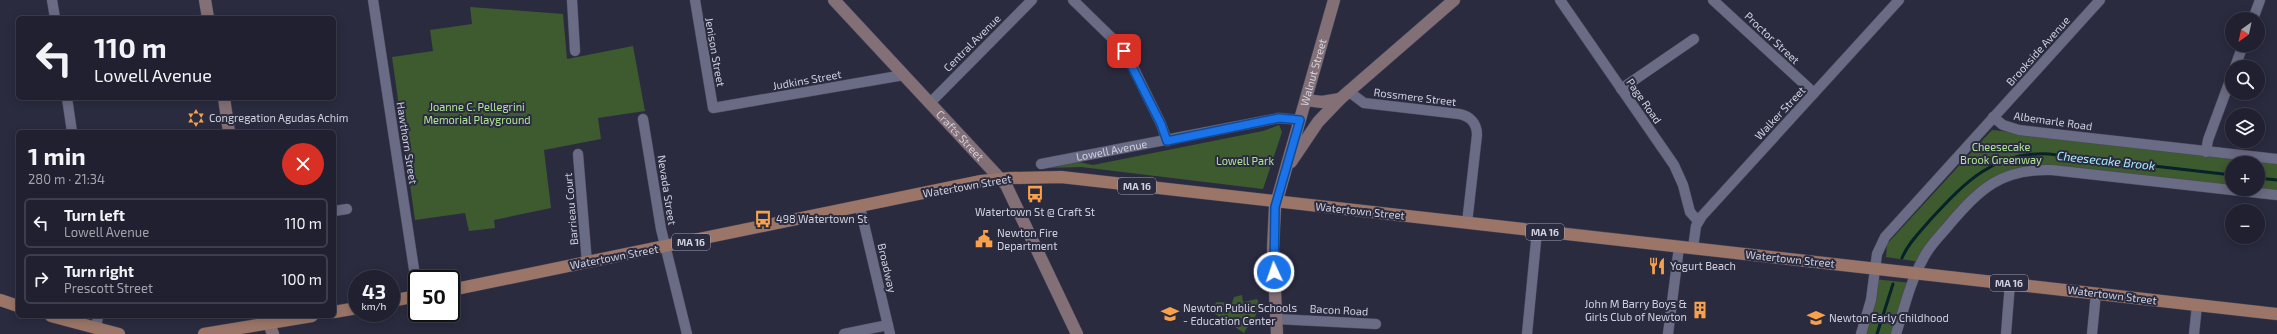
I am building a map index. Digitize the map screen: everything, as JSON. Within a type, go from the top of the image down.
[{"type":"main road","points":[[205,0],[208,16]]},
{"type":"main road","name":"Crafts Street","points":[[834,0],[1000,179],[1011,193],[1077,334]]},
{"type":"main road","name":"Walnut Street","points":[[1277,334],[1273,249],[1276,202],[1334,0]]},
{"type":"main road","points":[[1283,174],[1315,126],[1344,95],[1454,0]]},
{"type":"main road","points":[[1306,100],[1322,102],[1344,95]]},
{"type":"main road","points":[[224,100],[229,130]]},
{"type":"main road","name":"Watertown Street","points":[[460,288],[1000,179],[1061,177],[2277,314]]},
{"type":"main road","points":[[0,300],[16,305]]},
{"type":"main road","points":[[336,312],[348,310]]},
{"type":"main road","points":[[58,318],[119,334]]},
{"type":"main road","points":[[204,334],[270,325],[303,318]]},
{"type":"street","points":[[52,0],[55,16]]},
{"type":"street","name":"Hawthorn Street","points":[[374,0],[414,270]]},
{"type":"street","points":[[572,0],[575,51]]},
{"type":"street","name":"Jenison Street","points":[[695,0],[713,108]]},
{"type":"street","name":"Central Avenue","points":[[930,103],[1032,0]]},
{"type":"street","points":[[1073,0],[1115,40],[1127,55],[1161,124],[1167,141]]},
{"type":"street","name":"Page Road","points":[[1560,0],[1677,171],[1683,184],[1690,212],[1698,221]]},
{"type":"street","name":"Proctor Street","points":[[1713,0],[1814,93]]},
{"type":"street","name":"Walker Street","points":[[1698,221],[1899,0]]},
{"type":"street","name":"Brookside Avenue","points":[[1993,117],[2100,0]]},
{"type":"street","points":[[2256,12],[2260,0]]},
{"type":"street","points":[[1621,89],[1694,39]]},
{"type":"street","name":"Judkins Street","points":[[713,108],[904,75]]},
{"type":"street","points":[[2206,152],[2208,140],[2225,94]]},
{"type":"street","name":"Rossmere Street","points":[[1344,95],[1364,103],[1459,114],[1468,117],[1472,121],[1477,129],[1477,135],[1467,223]]},
{"type":"street","points":[[67,100],[72,130]]},
{"type":"street","points":[[1861,334],[1871,300],[1878,249],[1888,233],[1993,117]]},
{"type":"street","name":"Albemarle Road","points":[[1993,117],[2003,125],[2019,130],[2277,159]]},
{"type":"street","name":"Lowell Avenue","points":[[1041,164],[1167,141],[1279,118],[1300,120]]},
{"type":"street","name":"Nevada Street","points":[[643,119],[666,247],[687,334]]},
{"type":"street","name":"Barrieau Court","points":[[578,154],[587,263]]},
{"type":"street","points":[[1896,334],[1916,273],[1926,253],[1971,200],[1997,180],[2018,172],[2034,170],[2058,171],[2277,195]]},
{"type":"street","name":"Broadway","points":[[860,207],[889,329]]},
{"type":"street","points":[[336,211],[347,209]]},
{"type":"street","points":[[1693,248],[1698,221]]},
{"type":"street","points":[[1527,334],[1537,231]]},
{"type":"street","points":[[1668,334],[1679,247]]},
{"type":"street","points":[[2006,334],[2010,284]]},
{"type":"street","points":[[2092,334],[2096,293]]},
{"type":"street","points":[[2194,334],[2197,305]]},
{"type":"street","points":[[96,329],[98,318]]},
{"type":"street","name":"Bacon Road","points":[[1276,319],[1376,324]]},
{"type":"street","points":[[844,334],[889,329]]},
{"type":"green space","name":"Joanne C. Pellegrini Memorial Playground","points":[[470,7],[563,14],[567,59],[633,46],[645,111],[598,118],[601,139],[544,150],[551,208],[494,220],[495,228],[469,231],[465,213],[415,220],[392,57],[433,51],[430,30],[472,24]]},
{"type":"green space","name":"Lowell Park","points":[[1279,125],[1282,132],[1263,189],[1081,167],[1046,168],[1079,162],[1093,165],[1263,131]]},
{"type":"green space","name":"Cheesecake Brook Greenway","points":[[1992,130],[2248,156],[2225,156],[2225,190],[2040,170],[1993,182],[1921,262],[1886,257],[1887,244]]},
{"type":"green space","name":"Cheesecake Brook Greenway","points":[[2265,158],[2277,159],[2277,195],[2265,194]]},
{"type":"green space","points":[[1874,279],[1912,283],[1902,302],[1891,334],[1861,334]]},
{"type":"green space","points":[[1242,295],[1243,302],[1257,299],[1260,305],[1255,317],[1244,333],[1209,310],[1217,302],[1232,303],[1234,297]]},
{"type":"waterway","name":"Cheesecake Brook","points":[[1902,258],[1915,237],[1969,181],[1997,163],[2013,158],[2030,154],[2049,154],[2225,174]]},
{"type":"waterway","name":"Cheesecake Brook","points":[[2265,179],[2277,180]]},
{"type":"waterway","name":"Cheesecake Brook","points":[[1877,334],[1893,284]]},
{"type":"place","name":"Congregation Agudas Achim","points":[[196,118]]},
{"type":"place","name":"Watertown St @ Craft St","points":[[1035,194]]},
{"type":"place","name":"498 Watertown St","points":[[763,219]]},
{"type":"place","name":"Newton Fire Department","points":[[984,239]]},
{"type":"place","name":"Yogurt Beach","points":[[1657,266]]},
{"type":"place","name":"John M Barry Boys & Girls Club of Newton","points":[[1700,310]]},
{"type":"place","name":"Newton Public Schools - Education Center","points":[[1170,314]]},
{"type":"place","name":"Newton Early Childhood","points":[[1816,318]]},
{"type":"route","points":[[1124,51],[1161,124],[1167,141],[1279,118],[1300,120],[1283,174],[1275,207],[1273,220],[1274,272]]}]
